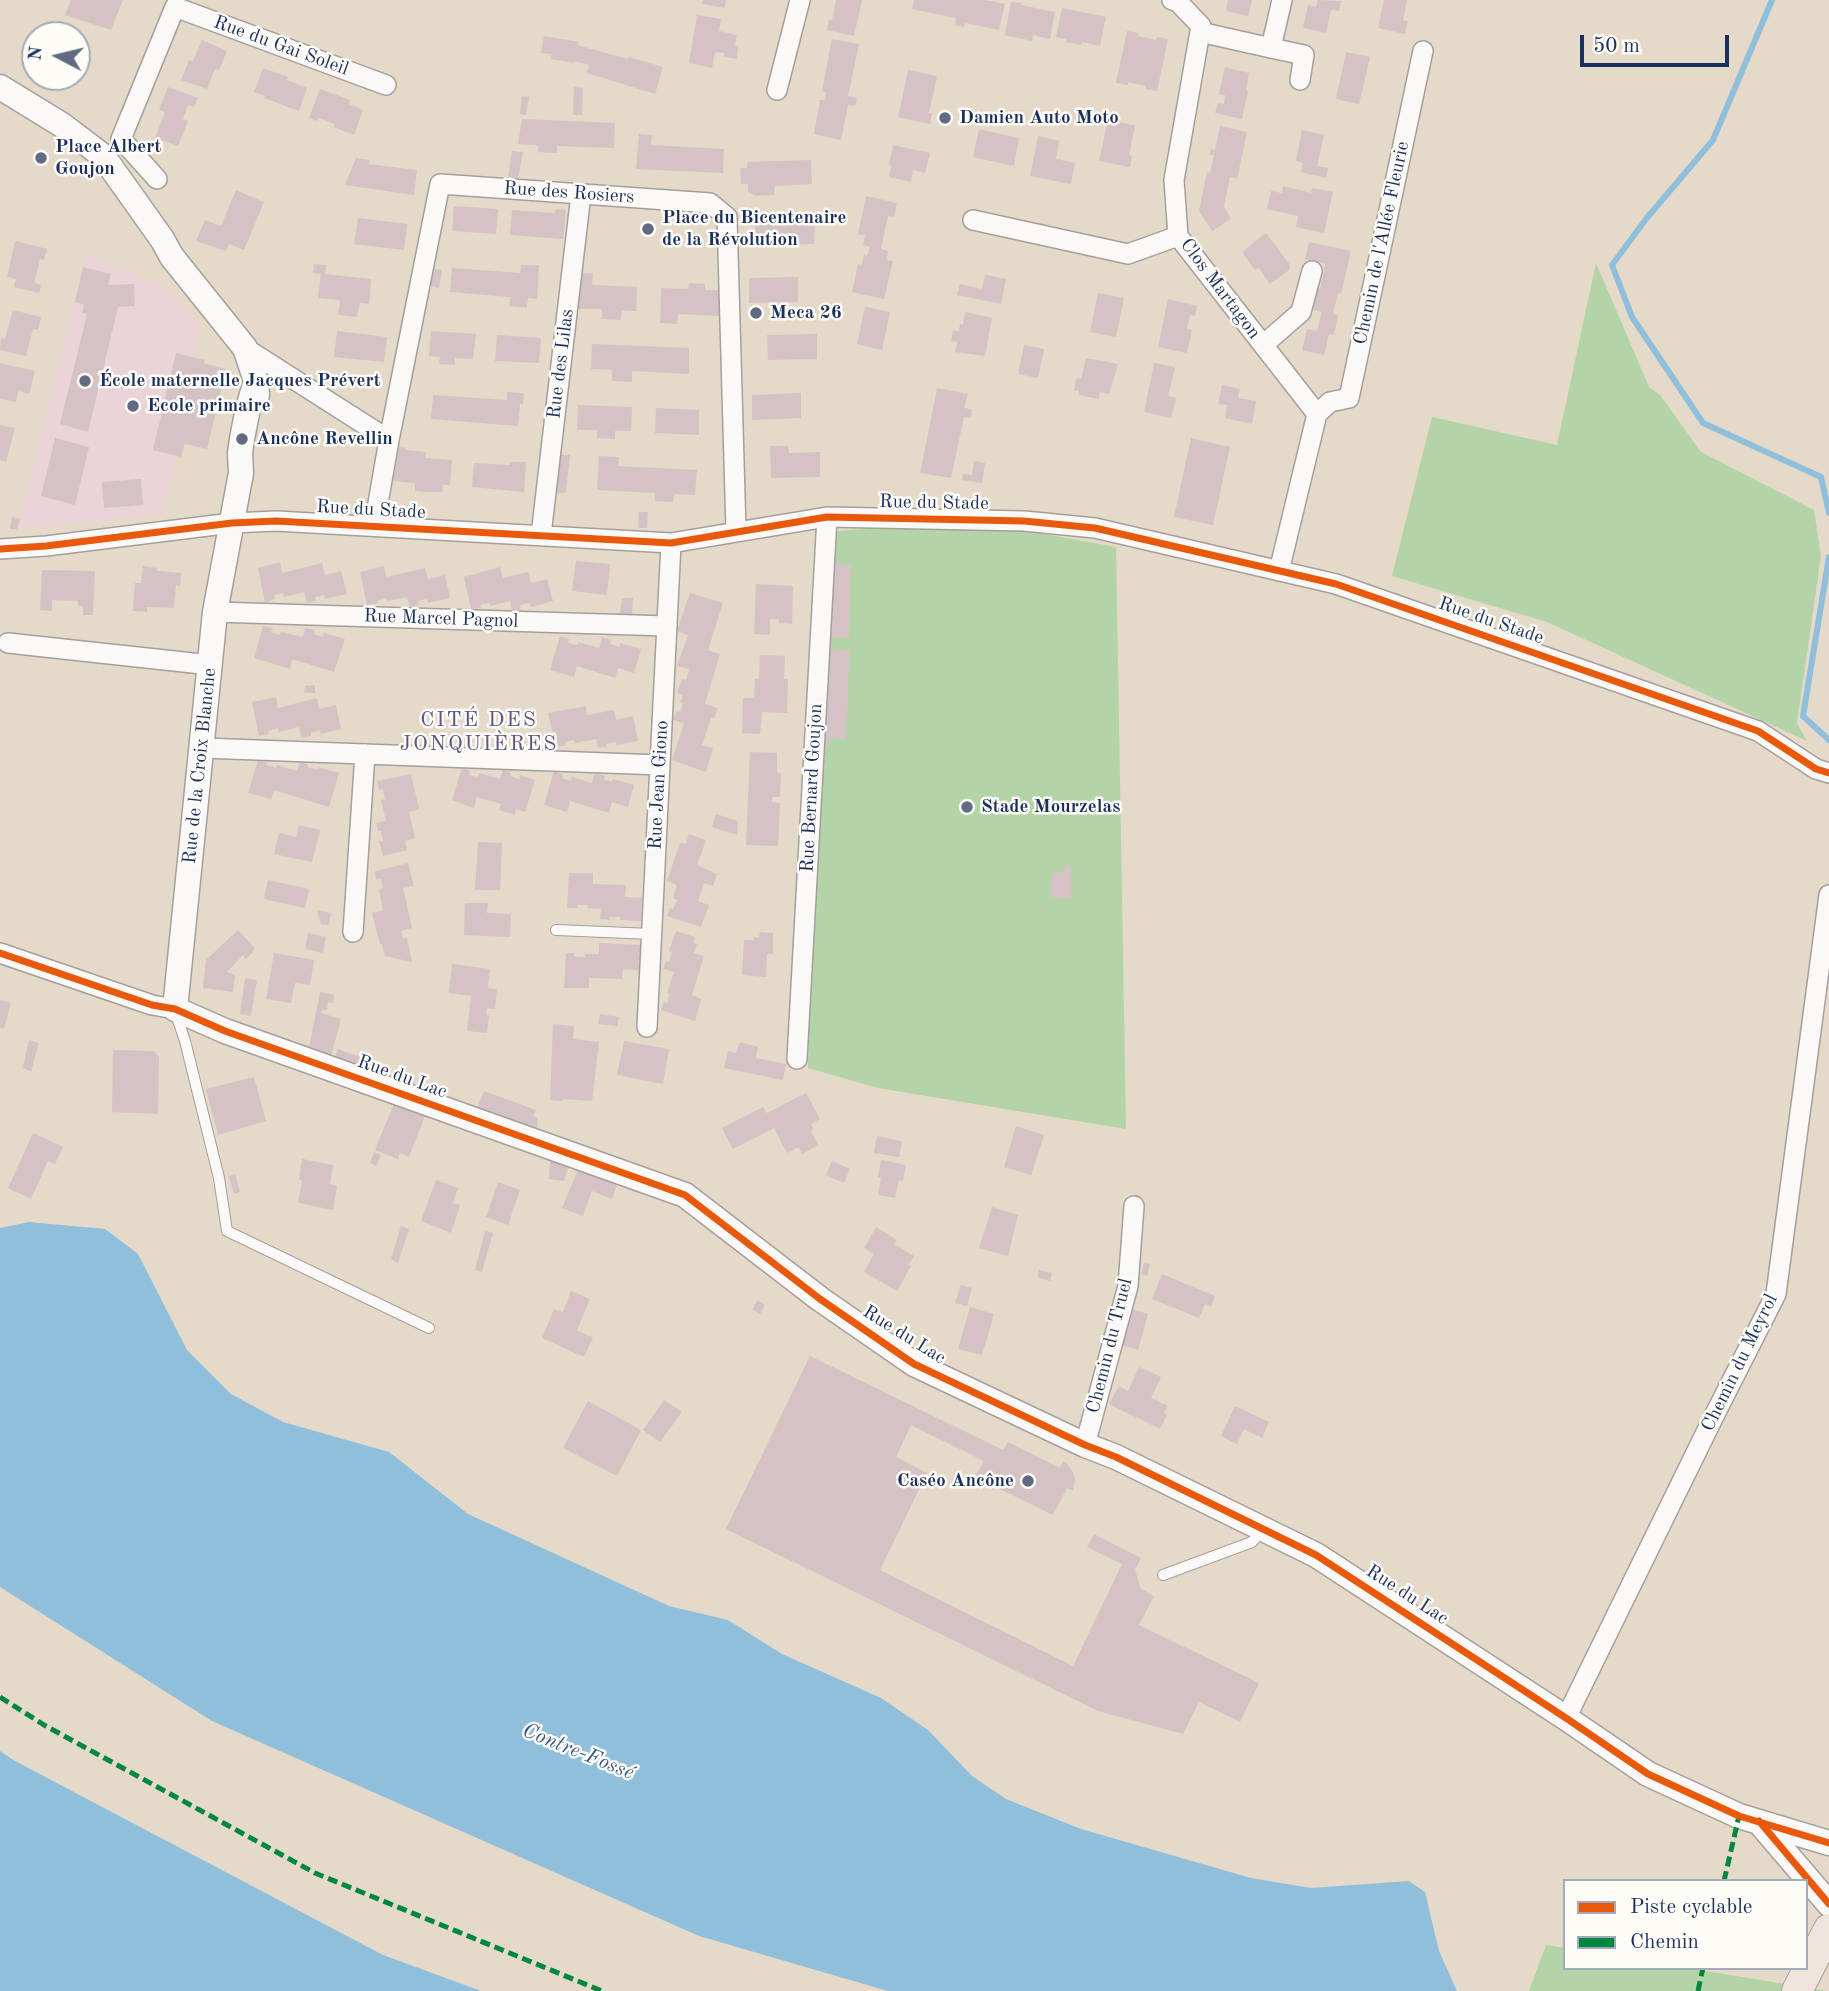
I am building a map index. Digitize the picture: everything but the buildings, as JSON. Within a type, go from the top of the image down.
[{"type":"main road","points":[[1808,1970],[1829,1929]]},
{"type":"main road","points":[[1797,1991],[1808,1970]]},
{"type":"street","points":[[777,90],[800,0]]},
{"type":"street","points":[[1172,0],[1177,1],[1201,26],[1200,32],[1304,55],[1300,80]]},
{"type":"street","points":[[1271,48],[1282,0]]},
{"type":"street","name":"Rue du Gai Soleil","points":[[112,147],[177,3],[386,85]]},
{"type":"street","name":"Clos Martagon","points":[[1200,32],[1174,180],[1178,236],[1317,414]]},
{"type":"street","name":"Chemin de l'Allée Fleurie","points":[[1317,414],[1330,402],[1349,398],[1423,51]]},
{"type":"street","points":[[0,87],[62,125],[112,147],[157,179]]},
{"type":"street","points":[[112,147],[172,257],[245,348],[389,440]]},
{"type":"street","name":"Rue des Rosiers","points":[[374,526],[440,184],[710,203],[727,217],[736,531]]},
{"type":"street","name":"Rue des Lilas","points":[[541,535],[580,194]]},
{"type":"street","points":[[974,220],[1128,254],[1178,236]]},
{"type":"street","points":[[1263,345],[1301,312],[1312,271]]},
{"type":"street","name":"Rue de la Croix Blanche","points":[[175,1009],[215,611],[241,473],[242,439],[256,381],[245,348]]},
{"type":"street","points":[[1279,571],[1317,414]]},
{"type":"street","name":"Rue du Stade","points":[[0,549],[46,546],[232,523],[276,521],[671,543],[827,517],[1024,521],[1095,528],[1336,584],[1758,731],[1816,769],[1829,773]]},
{"type":"street","name":"Rue Bernard Goujon","points":[[797,1059],[827,517]]},
{"type":"street","name":"Rue Jean Giono","points":[[647,1027],[671,543]]},
{"type":"street","name":"Rue Marcel Pagnol","points":[[215,611],[667,626]]},
{"type":"street","points":[[8,643],[211,665]]},
{"type":"street","points":[[203,748],[660,765]]},
{"type":"street","points":[[353,932],[365,754]]},
{"type":"street","name":"Chemin du Meyrol","points":[[1566,1718],[1776,1294],[1829,895]]},
{"type":"street","name":"Rue du Lac","points":[[0,953],[152,1005],[175,1009],[225,1031],[685,1195],[820,1299],[914,1364],[1116,1457],[1316,1555],[1648,1774],[1739,1816],[1829,1843]]},
{"type":"street","name":"Chemin du Truel","points":[[1085,1445],[1128,1286],[1134,1206]]},
{"type":"street","points":[[1759,1821],[1808,1879]]},
{"type":"street","points":[[1808,1879],[1829,1904]]},
{"type":"lane","points":[[556,930],[652,934]]},
{"type":"lane","points":[[175,1009],[219,1178],[227,1231],[429,1328]]},
{"type":"lane","points":[[1163,1575],[1252,1542],[1263,1529]]},
{"type":"shaded area","name":"Ecole primaire","points":[[87,252],[171,291],[201,328],[194,357],[205,360],[204,363],[226,369],[207,449],[184,444],[181,457],[177,456],[163,515],[17,529]]},
{"type":"green space","points":[[1596,263],[1649,387],[1660,395],[1701,452],[1814,510],[1821,556],[1797,723],[1807,741],[1547,622],[1392,576],[1432,417],[1557,445]]},
{"type":"green space","name":"Stade Mourzelas","points":[[953,528],[1033,532],[1116,547],[1126,1129],[878,1088],[808,1068],[817,533],[863,529]]},
{"type":"green space","points":[[1546,1945],[1563,1948],[1563,1970],[1700,1970],[1827,1991],[1529,1991]]},
{"type":"water","name":"Contre-Fossé","points":[[29,1222],[105,1229],[138,1254],[187,1350],[231,1394],[283,1422],[389,1452],[468,1514],[669,1606],[728,1620],[782,1654],[881,1698],[928,1730],[972,1776],[1006,1799],[1081,1829],[1251,1878],[1311,1888],[1409,1881],[1425,1892],[1439,1951],[1457,1991],[888,1991],[699,1936],[212,1721],[0,1587],[0,1228]]},
{"type":"water","points":[[0,1751],[383,1955],[481,1991],[0,1991]]},
{"type":"waterway","points":[[1772,0],[1713,140],[1646,219],[1612,265],[1632,317],[1703,423],[1821,477],[1829,513]]},
{"type":"waterway","points":[[1829,557],[1803,716],[1829,740]]},
{"type":"marked path","points":[[0,1697],[44,1725],[315,1873],[602,1991]]},
{"type":"marked path","points":[[1724,1879],[1739,1816]]},
{"type":"marked path","points":[[1698,1991],[1703,1970]]},
{"type":"cycle path","points":[[0,549],[46,546],[232,523],[276,521],[671,543],[827,517],[1024,521],[1095,528],[1336,584],[1758,731],[1816,769],[1829,773]]},
{"type":"cycle path","points":[[0,953],[152,1005],[175,1009],[225,1031],[685,1195],[820,1299],[914,1364],[1116,1457],[1316,1555],[1648,1774],[1739,1816],[1829,1843]]},
{"type":"cycle path","points":[[1759,1821],[1808,1879]]},
{"type":"cycle path","points":[[1808,1879],[1829,1904]]},
{"type":"place","name":"Damien Auto Moto","points":[[945,118]]},
{"type":"place","name":"Place Albert Goujon","points":[[41,158]]},
{"type":"place","name":"Place du Bicentenaire de la Révolution","points":[[648,229]]},
{"type":"place","name":"Meca 26","points":[[756,313]]},
{"type":"place","name":"École maternelle Jacques Prévert","points":[[85,381]]},
{"type":"place","name":"Ecole primaire","points":[[133,406]]},
{"type":"place","name":"Ancône Revellin","points":[[242,439]]},
{"type":"place","name":"Stade Mourzelas","points":[[967,807]]},
{"type":"place","name":"Caséo Ancône","points":[[1028,1481]]},
{"type":"district","name":"CITÉ DES JONQUIÈRES","points":[[479,732]]}]
